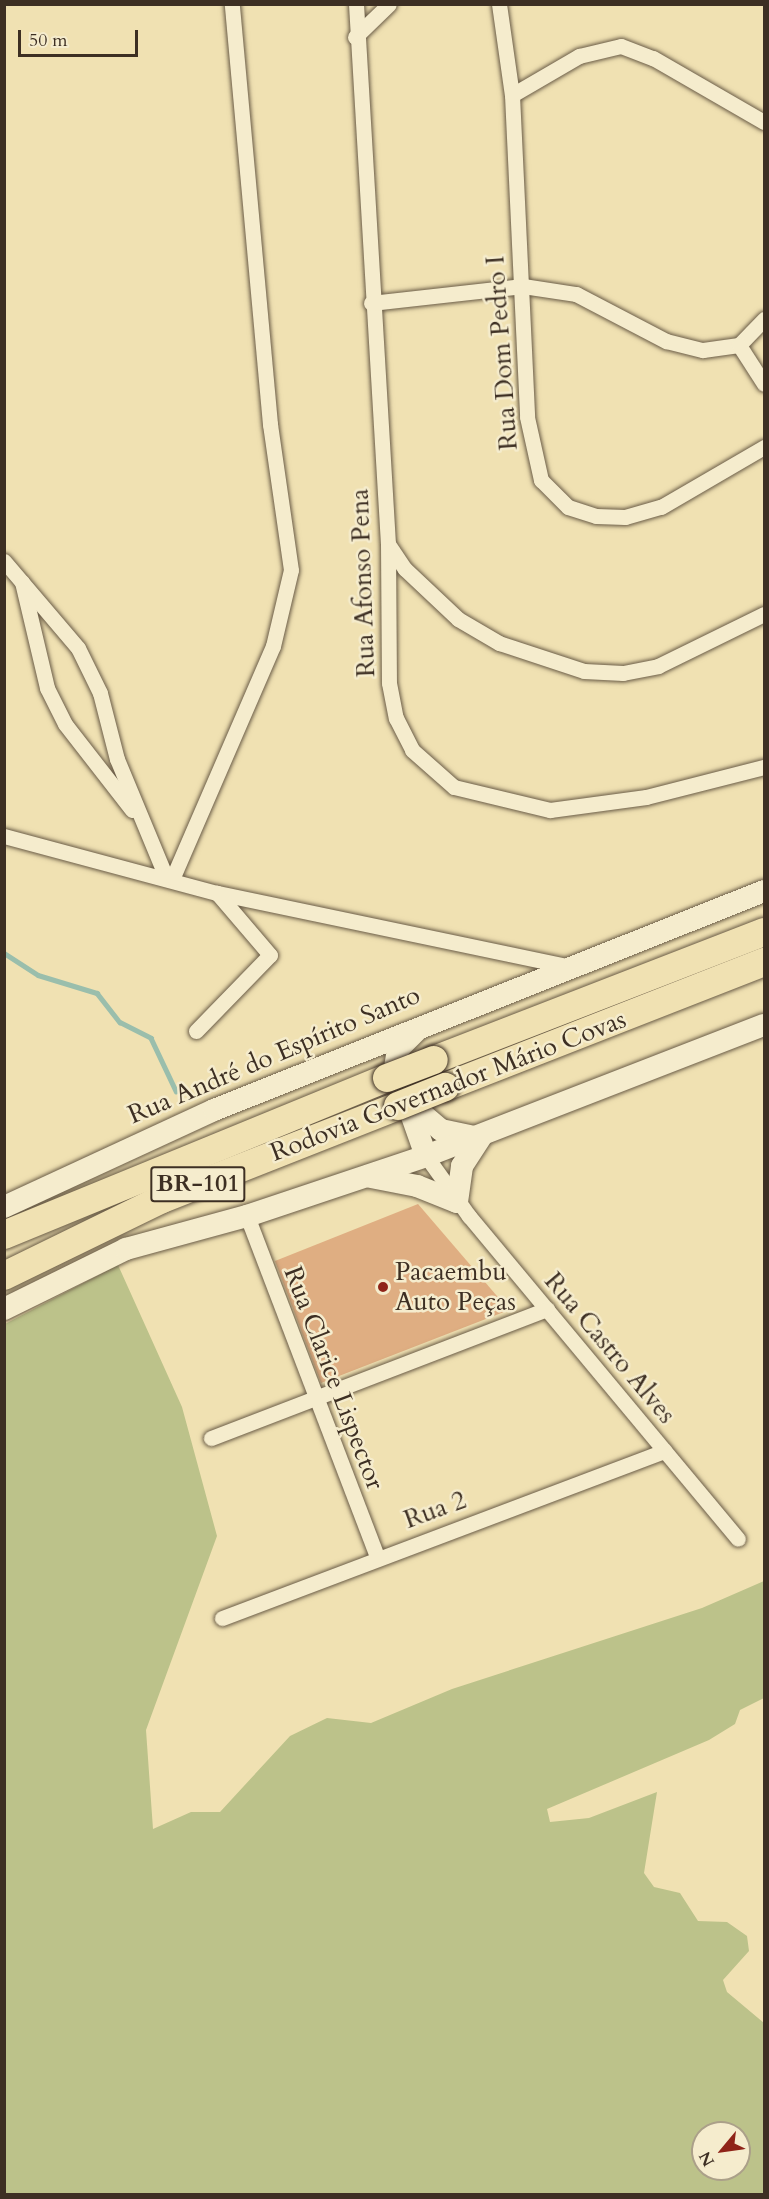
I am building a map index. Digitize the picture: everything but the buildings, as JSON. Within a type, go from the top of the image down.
[{"type":"highway","name":"Rodovia Governador Mário Covas","points":[[4,1235],[387,1078],[765,932]]},
{"type":"highway","name":"Rodovia Governador Mário Covas","points":[[4,1276],[162,1199],[765,962]]},
{"type":"street","points":[[169,876],[273,646],[291,570],[270,424],[232,4]]},
{"type":"street","name":"Rua Afonso Pena","points":[[356,4],[355,37],[388,544],[385,620],[396,718],[412,750],[454,787],[525,808],[587,808],[765,767]]},
{"type":"street","points":[[355,37],[389,4]]},
{"type":"street","name":"Rua Dom Pedro I","points":[[499,4],[512,95],[513,197],[523,286],[533,459],[552,496],[568,507],[626,517],[661,507],[765,447]]},
{"type":"street","points":[[512,95],[579,56],[621,46],[653,58],[765,122]]},
{"type":"street","points":[[371,303],[523,286],[585,297],[646,332],[688,348],[739,345],[765,319]]},
{"type":"street","points":[[739,345],[765,384]]},
{"type":"street","points":[[388,544],[405,569],[458,619],[499,643],[584,671],[623,673],[658,666],[765,614]]},
{"type":"street","points":[[4,561],[20,576],[60,625],[100,693],[117,759],[139,819],[169,876]]},
{"type":"street","points":[[20,576],[36,633],[47,688],[99,771],[139,819]]},
{"type":"street","points":[[36,633],[60,625]]},
{"type":"street","points":[[99,771],[117,759]]},
{"type":"street","points":[[4,836],[169,876],[218,893],[570,967]]},
{"type":"street","name":"Rua André do Espírito Santo","points":[[4,1207],[50,1184],[432,1020],[765,891]]},
{"type":"street","points":[[196,1031],[270,956],[218,893]]},
{"type":"street","points":[[426,1156],[403,1104],[396,1055],[407,1038],[432,1020]]},
{"type":"street","name":"Rodovia Governador Mário Covas","points":[[4,1309],[108,1256],[247,1216],[426,1156],[765,1025]]},
{"type":"street","points":[[403,1104],[449,1134],[482,1135]]},
{"type":"street","points":[[364,1177],[417,1186],[457,1202],[462,1166],[482,1135]]},
{"type":"street","name":"Rua Castro Alves","points":[[426,1156],[457,1202],[738,1539]]},
{"type":"street","points":[[4,1197],[50,1184]]},
{"type":"street","name":"Rua Clarice Lispector","points":[[247,1216],[377,1557]]},
{"type":"street","points":[[210,1438],[547,1310]]},
{"type":"street","name":"Rua 2","points":[[222,1618],[377,1557],[665,1451]]},
{"type":"green space","points":[[118,1265],[182,1407],[217,1536],[146,1730],[153,1829],[191,1812],[220,1812],[290,1736],[327,1718],[371,1723],[452,1689],[702,1608],[764,1581],[764,1698],[740,1710],[735,1724],[709,1740],[547,1809],[550,1822],[589,1818],[657,1792],[644,1873],[654,1887],[680,1893],[698,1921],[727,1922],[747,1936],[749,1951],[723,1980],[727,1992],[764,2023],[764,2194],[5,2194],[5,1324]]},
{"type":"waterway","points":[[4,953],[38,975],[97,993],[120,1022],[151,1038],[176,1091]]},
{"type":"place","name":"Pacaembu Auto Peças","points":[[383,1287]]}]
